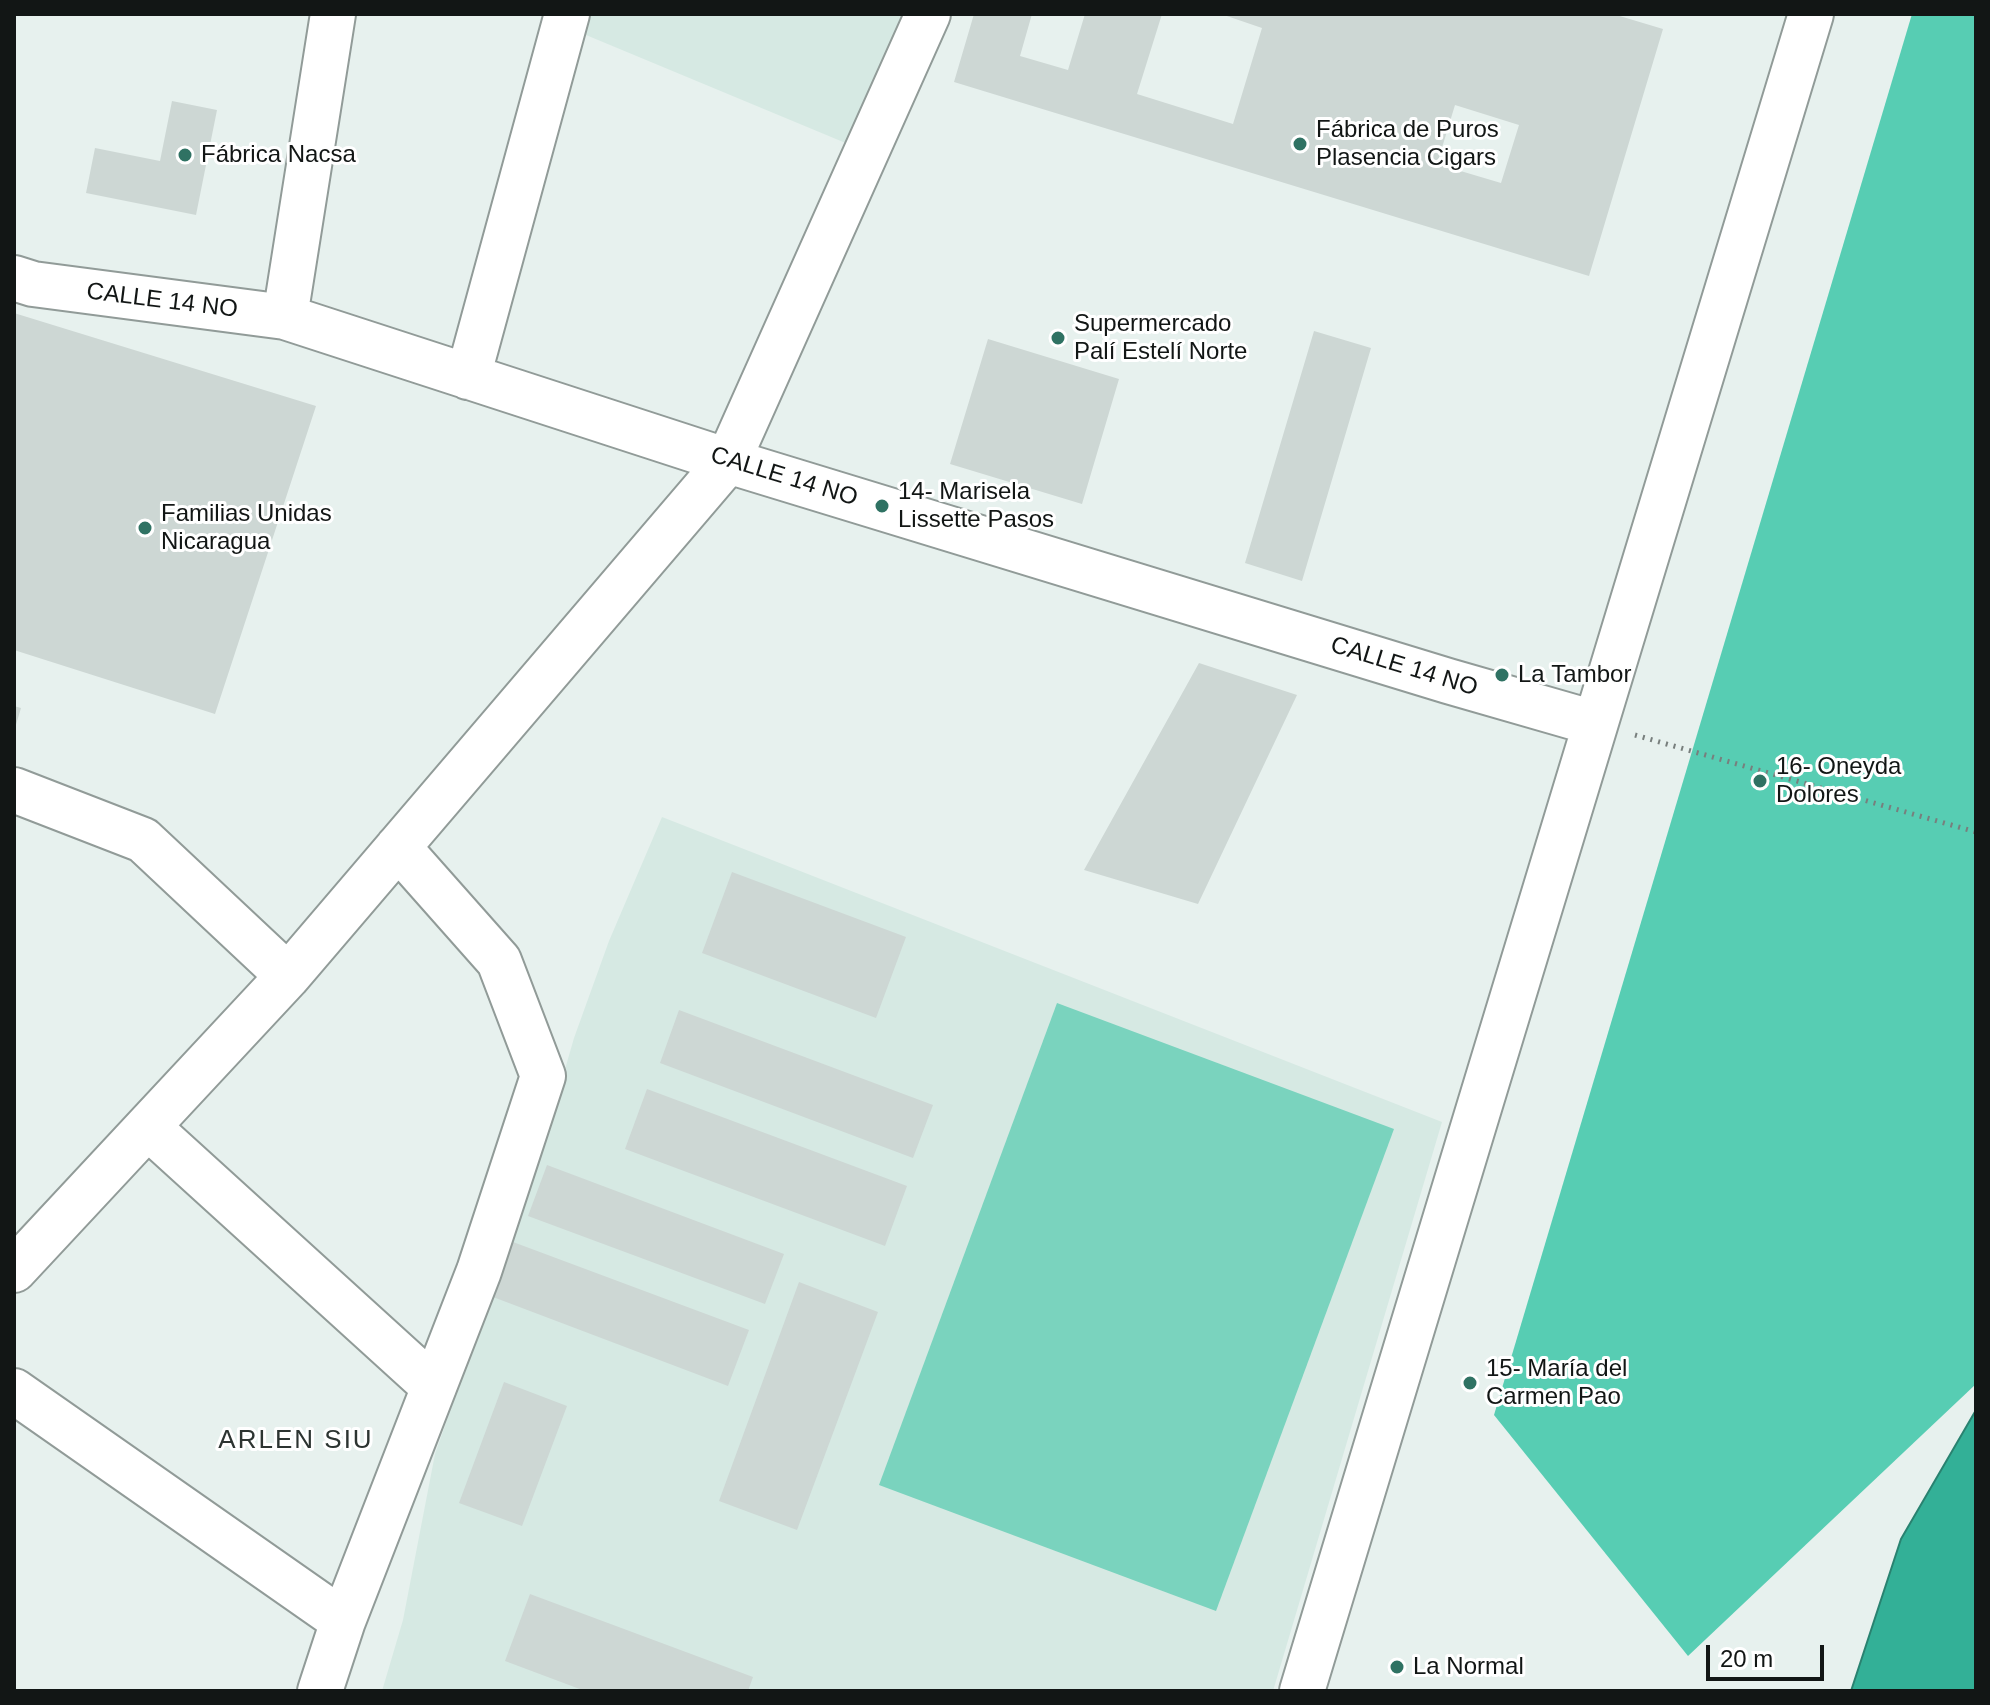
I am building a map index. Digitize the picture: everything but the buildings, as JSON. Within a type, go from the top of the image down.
[{"type":"street","points":[[285,317],[333,14]]},
{"type":"street","points":[[468,377],[567,14]]},
{"type":"street","points":[[14,1270],[288,976],[728,461],[928,14]]},
{"type":"street","points":[[1302,1691],[1811,14]]},
{"type":"street","name":"CALLE 14 NO","points":[[14,278],[33,284],[285,317],[728,461],[1594,723]]},
{"type":"street","points":[[14,790],[143,840],[288,976]]},
{"type":"street","points":[[320,1691],[343,1621],[479,1271],[543,1076],[499,961],[398,847]]},
{"type":"street","points":[[148,1127],[434,1387]]},
{"type":"street","points":[[14,1391],[343,1621]]},
{"type":"path","points":[[1594,723],[1976,832]]},
{"type":"shaded area","points":[[581,14],[905,14],[848,144],[574,30]]},
{"type":"shaded area","points":[[1912,14],[1976,14],[1976,1384],[1688,1656],[1494,1415]]},
{"type":"shaded area","points":[[662,817],[1442,1122],[1273,1691],[382,1691],[403,1620],[435,1454],[540,1156],[574,1038],[609,941]]},
{"type":"shaded area","points":[[1057,1003],[1394,1129],[1216,1611],[879,1485]]},
{"type":"shaded area","points":[[1976,1410],[1976,1691],[1851,1691],[1901,1539]]},
{"type":"place","name":"Fábrica de Puros Plasencia Cigars","points":[[1300,144]]},
{"type":"place","name":"Fábrica Nacsa","points":[[185,155]]},
{"type":"place","name":"Supermercado Palí Estelí Norte","points":[[1058,338]]},
{"type":"place","name":"14- Marisela Lissette Pasos","points":[[882,506]]},
{"type":"place","name":"Familias Unidas Nicaragua","points":[[145,528]]},
{"type":"place","name":"La Tambor","points":[[1502,675]]},
{"type":"place","name":"16- Oneyda Dolores","points":[[1760,781]]},
{"type":"place","name":"15- María del Carmen Pao","points":[[1470,1383]]},
{"type":"place","name":"La Normal","points":[[1397,1667]]},
{"type":"district","name":"ARLEN SIU","points":[[296,1441]]}]
